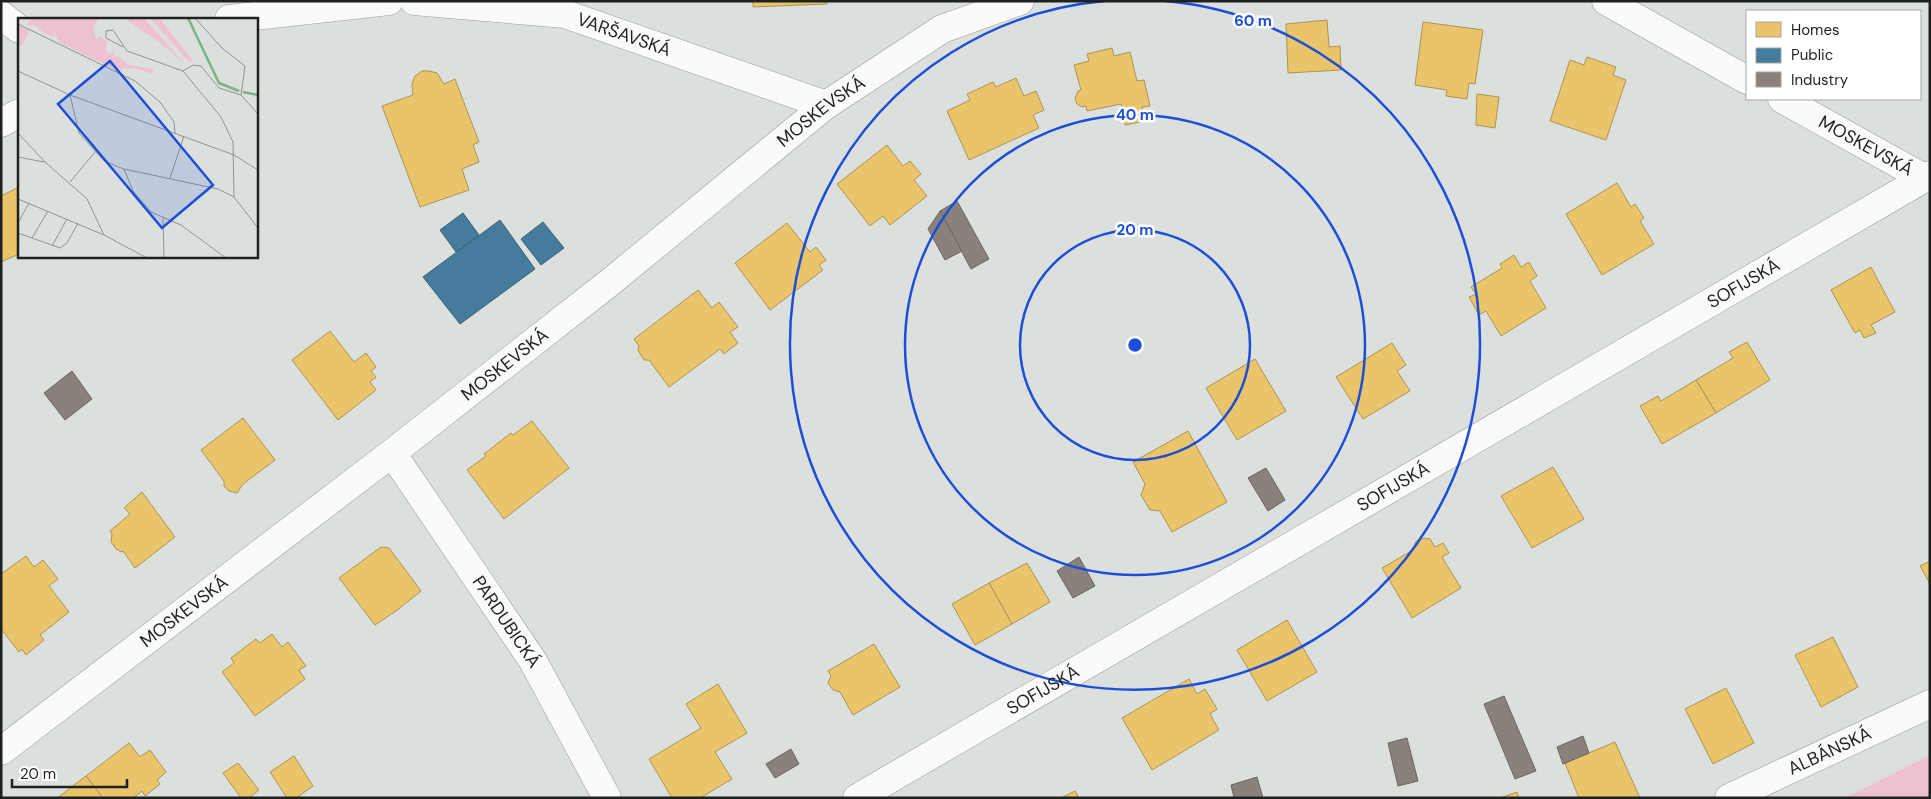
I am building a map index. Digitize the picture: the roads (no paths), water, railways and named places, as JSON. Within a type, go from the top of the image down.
[{"type":"street","points":[[238,18],[389,1]]},
{"type":"street","name":"VARŠAVSKÁ","points":[[414,1],[565,14],[826,105]]},
{"type":"street","name":"MOSKEVSKÁ","points":[[1,752],[392,453],[609,283],[826,105],[942,29],[1020,1]]},
{"type":"street","points":[[1606,1],[1746,79]]},
{"type":"street","points":[[1,16],[18,28]]},
{"type":"street","name":"MOSKEVSKÁ","points":[[1784,100],[1927,176]]},
{"type":"street","points":[[1,123],[18,114]]},
{"type":"street","name":"SOFIJSKÁ","points":[[857,798],[1927,176]]},
{"type":"street","name":"PARDUBICKÁ","points":[[392,453],[533,661],[608,798]]},
{"type":"street","name":"ALBÁNSKÁ","points":[[1729,798],[1930,704]]}]
